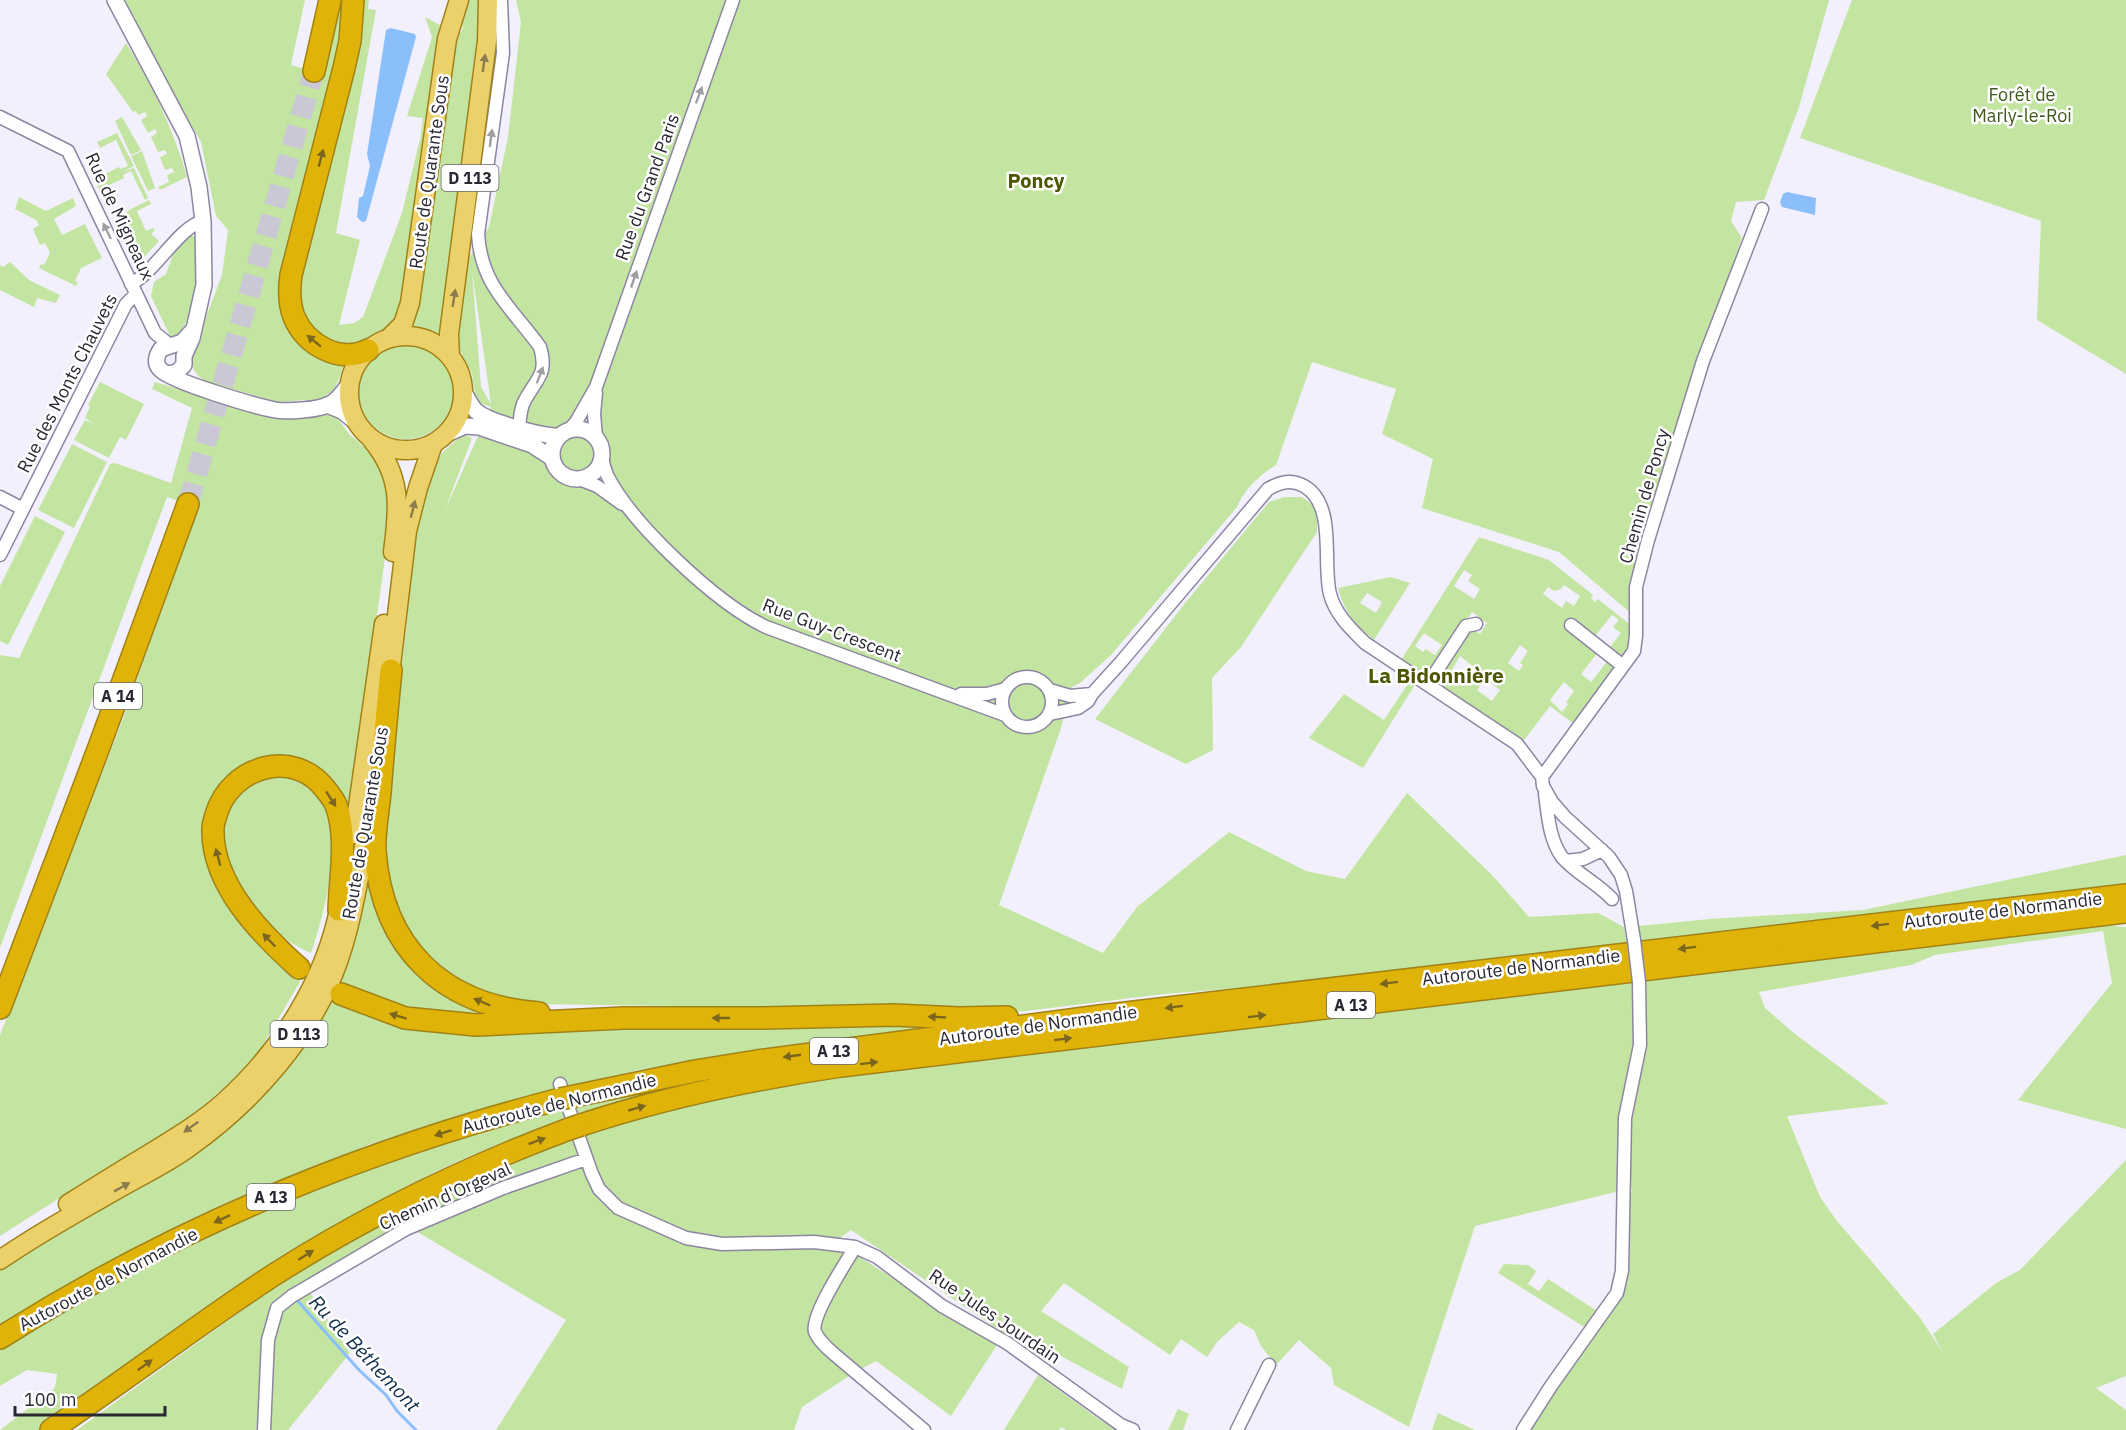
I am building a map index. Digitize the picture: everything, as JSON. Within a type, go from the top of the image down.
[{"type":"highway","points":[[317,0],[308,69],[330,0]]},
{"type":"highway","points":[[353,0],[350,41],[291,275],[290,292],[294,316],[304,332],[317,345],[348,356],[368,350]]},
{"type":"highway","name":"A 14","points":[[0,1008],[8,962],[157,592],[182,501]]},
{"type":"highway","points":[[391,670],[375,849],[380,890],[397,933],[421,964],[451,988],[490,1006],[535,1013],[623,1018]]},
{"type":"highway","points":[[299,968],[267,939],[243,909],[223,875],[216,855],[212,827],[220,802],[232,784],[252,772],[275,766],[297,768],[318,780],[336,803],[340,822],[339,910]]},
{"type":"highway","name":"Autoroute de Normandie","points":[[0,1338],[119,1270],[256,1203],[323,1175],[406,1145],[563,1093],[757,1061],[1100,1016],[2126,895]]},
{"type":"highway","name":"Autoroute de Normandie","points":[[51,1430],[262,1283],[356,1225],[466,1170],[575,1127],[705,1090],[831,1068],[2126,912]]},
{"type":"highway","points":[[341,994],[405,1018],[477,1025],[623,1018],[894,1015],[984,1018],[1100,1016]]},
{"type":"highway","points":[[65,1430],[98,1399]]},
{"type":"main road","name":"Route de Quarante Sous","points":[[0,1246],[180,1135],[224,1103],[268,1057],[302,1006],[321,969],[339,910],[355,829],[394,542],[397,500],[395,483],[385,457],[356,422],[349,400],[349,384],[354,369],[368,350],[389,338],[403,324],[410,303],[447,39],[459,0]]},
{"type":"main road","name":"D 113","points":[[450,356],[449,327],[487,41],[488,0]]},
{"type":"main road","name":"Route de Quarante Sous","points":[[389,338],[406,336],[422,338],[437,345],[450,356]]},
{"type":"main road","points":[[450,356],[459,371],[463,390]]},
{"type":"main road","name":"Route de Quarante Sous","points":[[0,1260],[47,1229],[188,1148],[234,1111],[279,1065],[315,1009],[337,962],[356,895],[391,670],[407,531],[418,488],[440,439],[460,412],[463,390]]},
{"type":"main road","name":"Route de Quarante Sous","points":[[372,440],[383,446],[402,451],[421,449],[440,439]]},
{"type":"street","points":[[116,0],[187,136],[196,168],[203,221],[204,285],[192,338],[174,353],[177,372],[167,374]]},
{"type":"street","points":[[501,0],[503,53],[478,234],[480,257],[487,278],[540,347],[544,360],[539,381],[523,405],[519,428]]},
{"type":"street","name":"Rue du Grand Paris","points":[[564,432],[576,422],[596,387],[733,0]]},
{"type":"street","name":"Rue de Migneaux","points":[[0,117],[68,151],[155,333],[174,353],[190,378],[200,387]]},
{"type":"street","name":"Chemin de Poncy","points":[[1543,782],[1634,651],[1636,587],[1651,529],[1703,361],[1762,209]]},
{"type":"street","name":"Rue des Monts Chauvets","points":[[0,555],[133,289],[191,226],[203,221]]},
{"type":"street","name":"Rue de Migneaux","points":[[167,374],[158,366],[156,358],[174,353]]},
{"type":"street","points":[[167,374],[183,383],[275,410],[286,411],[327,405],[337,398],[349,384]]},
{"type":"street","name":"Rue du Grand Paris","points":[[596,387],[594,414],[596,437]]},
{"type":"street","points":[[463,390],[472,405],[483,415],[519,428],[545,436],[564,432],[586,430],[596,437],[602,447],[602,459],[592,474],[579,479],[563,475],[555,466],[552,448],[564,432]]},
{"type":"street","points":[[327,405],[342,411],[356,422]]},
{"type":"street","points":[[440,439],[465,426],[479,427],[532,444],[552,458]]},
{"type":"street","name":"Rue Guy-Crescent","points":[[602,459],[608,477],[628,508]]},
{"type":"street","name":"Rue Guy-Crescent","points":[[579,479],[597,486],[628,508],[700,581],[760,624],[954,694],[1005,715],[1014,723],[1030,727],[1041,723],[1050,714],[1083,705],[1269,489],[1277,484],[1291,482],[1306,487],[1315,494],[1320,503],[1325,521],[1329,588],[1336,611],[1365,643],[1428,684]]},
{"type":"street","points":[[0,497],[23,509]]},
{"type":"street","points":[[1476,624],[1466,626],[1428,684],[1517,744],[1543,782],[1552,802],[1565,818],[1602,850],[1621,875],[1626,891],[1639,982],[1640,1045],[1625,1118],[1622,1272],[1617,1293],[1551,1386],[1523,1430]]},
{"type":"street","points":[[1571,625],[1623,666]]},
{"type":"street","name":"Rue Guy-Crescent","points":[[954,694],[987,694],[1005,689],[1015,680],[1029,676],[1045,683],[1050,690],[1070,696],[1092,693]]},
{"type":"street","points":[[1005,689],[1002,702],[1005,715]]},
{"type":"street","points":[[1050,690],[1053,706],[1050,714]]},
{"type":"street","points":[[1543,782],[1552,837],[1557,848],[1566,861],[1612,899]]},
{"type":"street","points":[[1566,861],[1583,859],[1602,850]]},
{"type":"street","name":"Rue Jules Jourdain","points":[[563,1093],[599,1189],[618,1208],[686,1238],[722,1244],[814,1242],[855,1247],[877,1257],[942,1306],[1007,1343],[1121,1425],[1133,1430]]},
{"type":"street","name":"Chemin d'Orgeval","points":[[264,1430],[268,1340],[278,1308],[292,1296],[406,1229],[504,1188],[586,1159]]},
{"type":"street","points":[[855,1247],[816,1316],[815,1331],[822,1343],[834,1354],[924,1430]]},
{"type":"street","points":[[1237,1430],[1269,1365]]},
{"type":"green space","points":[[125,0],[305,0],[291,65],[323,74],[341,0],[348,0],[347,19],[282,294],[344,364],[335,389],[321,399],[278,402],[208,382],[197,375],[193,368],[191,356],[222,275],[228,230],[216,216],[201,142],[132,20],[135,18]]},
{"type":"green space","points":[[361,0],[369,0],[368,9],[376,10],[336,233],[360,240],[339,325],[354,323],[363,317],[402,213],[423,118],[407,116],[432,37],[425,17],[447,29],[404,305],[391,329],[344,346],[316,334],[302,317],[298,283]]},
{"type":"green space","points":[[469,0],[481,0],[482,36],[442,338],[408,328],[452,53],[463,27],[461,26]]},
{"type":"green space","points":[[516,0],[1829,0],[1799,107],[1764,200],[1736,202],[1731,221],[1742,238],[1738,249],[1741,253],[1715,319],[1633,615],[1559,552],[1422,508],[1433,459],[1382,434],[1396,389],[1312,362],[1276,465],[1248,488],[1237,507],[1111,655],[1080,683],[1072,687],[1060,731],[999,905],[1103,953],[1137,907],[1229,832],[1306,871],[1345,879],[1407,793],[1492,875],[1529,917],[1598,913],[1624,927],[1627,943],[1267,986],[1164,994],[1026,1011],[977,1013],[820,1008],[532,1004],[471,992],[417,948],[386,887],[379,837],[406,632],[415,532],[423,492],[442,453],[463,434],[472,438],[445,510],[491,407],[479,403],[475,395],[472,374],[459,348],[458,338],[469,254],[470,256],[489,227],[508,137],[521,22]],"holes":[[[472,271],[491,404],[481,387]]]},
{"type":"green space","name":"Forêt de Marly-le-Roi","points":[[1852,0],[2126,0],[2126,374],[2037,320],[2041,221],[1800,138]]},
{"type":"green space","points":[[126,43],[161,108],[176,142],[187,177],[160,190],[158,187],[169,182],[167,175],[174,172],[172,168],[165,170],[160,157],[167,154],[165,150],[158,152],[151,137],[157,133],[155,129],[148,133],[141,120],[147,116],[145,112],[138,115],[136,111],[133,112],[106,74]]},
{"type":"green space","points":[[122,117],[141,150],[131,155],[115,121]]},
{"type":"green space","points":[[117,133],[134,166],[122,172],[134,168],[148,198],[145,200],[131,171],[123,175],[124,178],[99,190],[95,179],[119,167],[121,169],[128,166],[116,140],[100,148],[97,142]]},
{"type":"green space","points":[[142,151],[155,188],[148,191],[131,156]]},
{"type":"green space","points":[[19,197],[46,211],[73,198],[76,206],[54,219],[62,235],[85,224],[102,258],[81,268],[75,281],[78,282],[76,286],[39,268],[41,264],[44,265],[50,253],[45,243],[40,245],[33,229],[39,225],[36,220],[15,209]]},
{"type":"green space","points":[[149,200],[151,204],[137,211],[146,231],[153,228],[155,230],[151,234],[159,241],[136,266],[116,223],[129,210]]},
{"type":"green space","points":[[190,236],[195,236],[193,301],[184,326],[177,336],[170,336],[151,296],[154,282],[166,274],[173,254]]},
{"type":"green space","points":[[10,262],[29,280],[60,295],[56,303],[37,298],[34,307],[0,290],[0,265],[3,267]]},
{"type":"green space","points":[[406,345],[424,349],[439,359],[449,374],[453,392],[449,410],[439,425],[424,435],[406,439],[388,435],[373,425],[363,410],[359,392],[363,374],[373,359],[388,349]]},
{"type":"green space","points":[[100,382],[144,404],[126,440],[120,437],[109,458],[74,440],[85,420],[95,424],[85,418],[90,407],[88,405]]},
{"type":"green space","points":[[155,382],[276,418],[324,414],[336,416],[349,434],[373,454],[388,487],[386,551],[349,815],[338,796],[266,761],[207,836],[300,982],[260,1050],[235,1078],[174,1131],[135,1156],[69,1192],[0,1236],[0,1035],[120,727],[198,507],[167,497],[0,948],[0,655],[19,658],[110,464],[115,463],[171,483],[192,408],[152,389]]},
{"type":"green space","points":[[72,444],[107,462],[74,528],[38,510]]},
{"type":"green space","points":[[1284,497],[1302,497],[1317,508],[1317,532],[1241,647],[1212,678],[1213,750],[1186,764],[1095,719],[1186,602],[1269,502]]},
{"type":"green space","points":[[35,516],[65,532],[8,645],[0,641],[0,586]]},
{"type":"green space","points":[[1479,537],[1549,560],[1593,595],[1591,598],[1595,602],[1598,599],[1633,627],[1630,652],[1622,662],[1567,622],[1568,631],[1572,630],[1599,651],[1581,674],[1591,682],[1609,659],[1619,666],[1575,725],[1550,706],[1522,743],[1434,682],[1465,633],[1475,631],[1480,634],[1487,623],[1472,612],[1434,670],[1428,671],[1425,676],[1401,660]],"holes":[[[1464,570],[1472,575],[1468,581],[1480,589],[1474,599],[1454,586]],[[1564,585],[1580,596],[1574,606],[1566,601],[1562,608],[1543,594],[1548,587],[1554,591],[1561,589]],[[1612,615],[1619,620],[1613,627],[1621,633],[1610,647],[1595,636]],[[1424,633],[1442,645],[1435,655],[1426,649],[1423,652],[1415,646]],[[1520,645],[1528,651],[1520,663],[1523,665],[1519,671],[1508,663]],[[1460,656],[1475,668],[1469,677],[1459,672],[1457,675],[1451,671]],[[1485,679],[1500,690],[1492,701],[1477,690]],[[1564,682],[1574,691],[1562,712],[1550,700]]]},
{"type":"green space","points":[[1391,577],[1410,583],[1374,640],[1351,617],[1338,588]],"holes":[[[1367,593],[1382,602],[1376,613],[1360,603]]]},
{"type":"green space","points":[[1411,679],[1416,683],[1363,768],[1309,738],[1344,694],[1384,720]]},
{"type":"green space","points":[[268,773],[310,781],[330,812],[333,826],[333,862],[311,953],[292,944],[257,915],[242,896],[231,876],[224,855],[222,834],[232,794]]},
{"type":"green space","points":[[369,854],[398,944],[507,1015],[399,1019],[890,1020],[962,1025],[824,1041],[638,1070],[466,1113],[371,1144],[172,1231],[47,1296],[0,1325],[0,1270],[258,1099]]},
{"type":"green space","points":[[2126,855],[2126,884],[1641,941],[1639,926],[1709,919],[1863,910]]},
{"type":"green space","points":[[2102,925],[2126,927],[2126,1129],[2018,1100],[2112,983],[2103,931],[1935,955],[1911,965],[1759,992],[1765,1008],[1795,1034],[1889,1104],[1787,1116],[1820,1197],[1837,1221],[1921,1319],[1943,1353],[1933,1334],[1996,1283],[2020,1270],[2126,1160],[2126,1376],[2096,1388],[2126,1410],[2126,1430],[1529,1430],[1618,1298],[1632,1188],[1475,1226],[1409,1427],[1334,1385],[1331,1368],[1299,1340],[1276,1365],[1261,1346],[1254,1330],[1239,1322],[1217,1342],[1207,1357],[1181,1339],[1170,1355],[1064,1283],[1041,1311],[1129,1367],[1122,1389],[1009,1328],[1005,1334],[851,1230],[840,1238],[852,1252],[997,1345],[951,1416],[876,1361],[802,1407],[794,1430],[496,1430],[566,1320],[414,1230],[307,1288],[350,1353],[288,1430],[77,1430],[259,1298],[372,1225],[534,1152],[610,1126],[704,1100],[804,1080]]},
{"type":"green space","points":[[746,1069],[588,1113],[510,1140],[435,1172],[383,1199],[281,1260],[39,1430],[0,1430],[55,1388],[57,1374],[27,1370],[0,1386],[0,1346],[59,1311],[237,1217],[504,1121]]},
{"type":"green space","points":[[1504,1264],[1528,1265],[1536,1271],[1528,1284],[1539,1291],[1548,1279],[1597,1311],[1586,1328],[1498,1273]]},
{"type":"green space","points":[[1038,1375],[1097,1418],[1118,1430],[1066,1430],[1061,1427],[1059,1430],[1004,1430]]},
{"type":"green space","points":[[1178,1409],[1189,1414],[1183,1430],[1168,1430]]},
{"type":"green space","points":[[1438,1413],[1475,1430],[1432,1430]]},
{"type":"water","points":[[391,28],[415,34],[416,37],[366,221],[362,222],[357,217],[359,198],[363,196],[370,166],[367,154],[386,30]]},
{"type":"water","points":[[1787,192],[1816,198],[1815,215],[1782,207],[1780,202],[1783,194]]},
{"type":"waterway","name":"Ru de Béthemont","points":[[296,1299],[416,1430]]},
{"type":"tunnel","points":[[188,504],[314,71]]},
{"type":"district","name":"Poncy","points":[[1036,180]]},
{"type":"district","name":"La Bidonnière","points":[[1436,675]]}]
